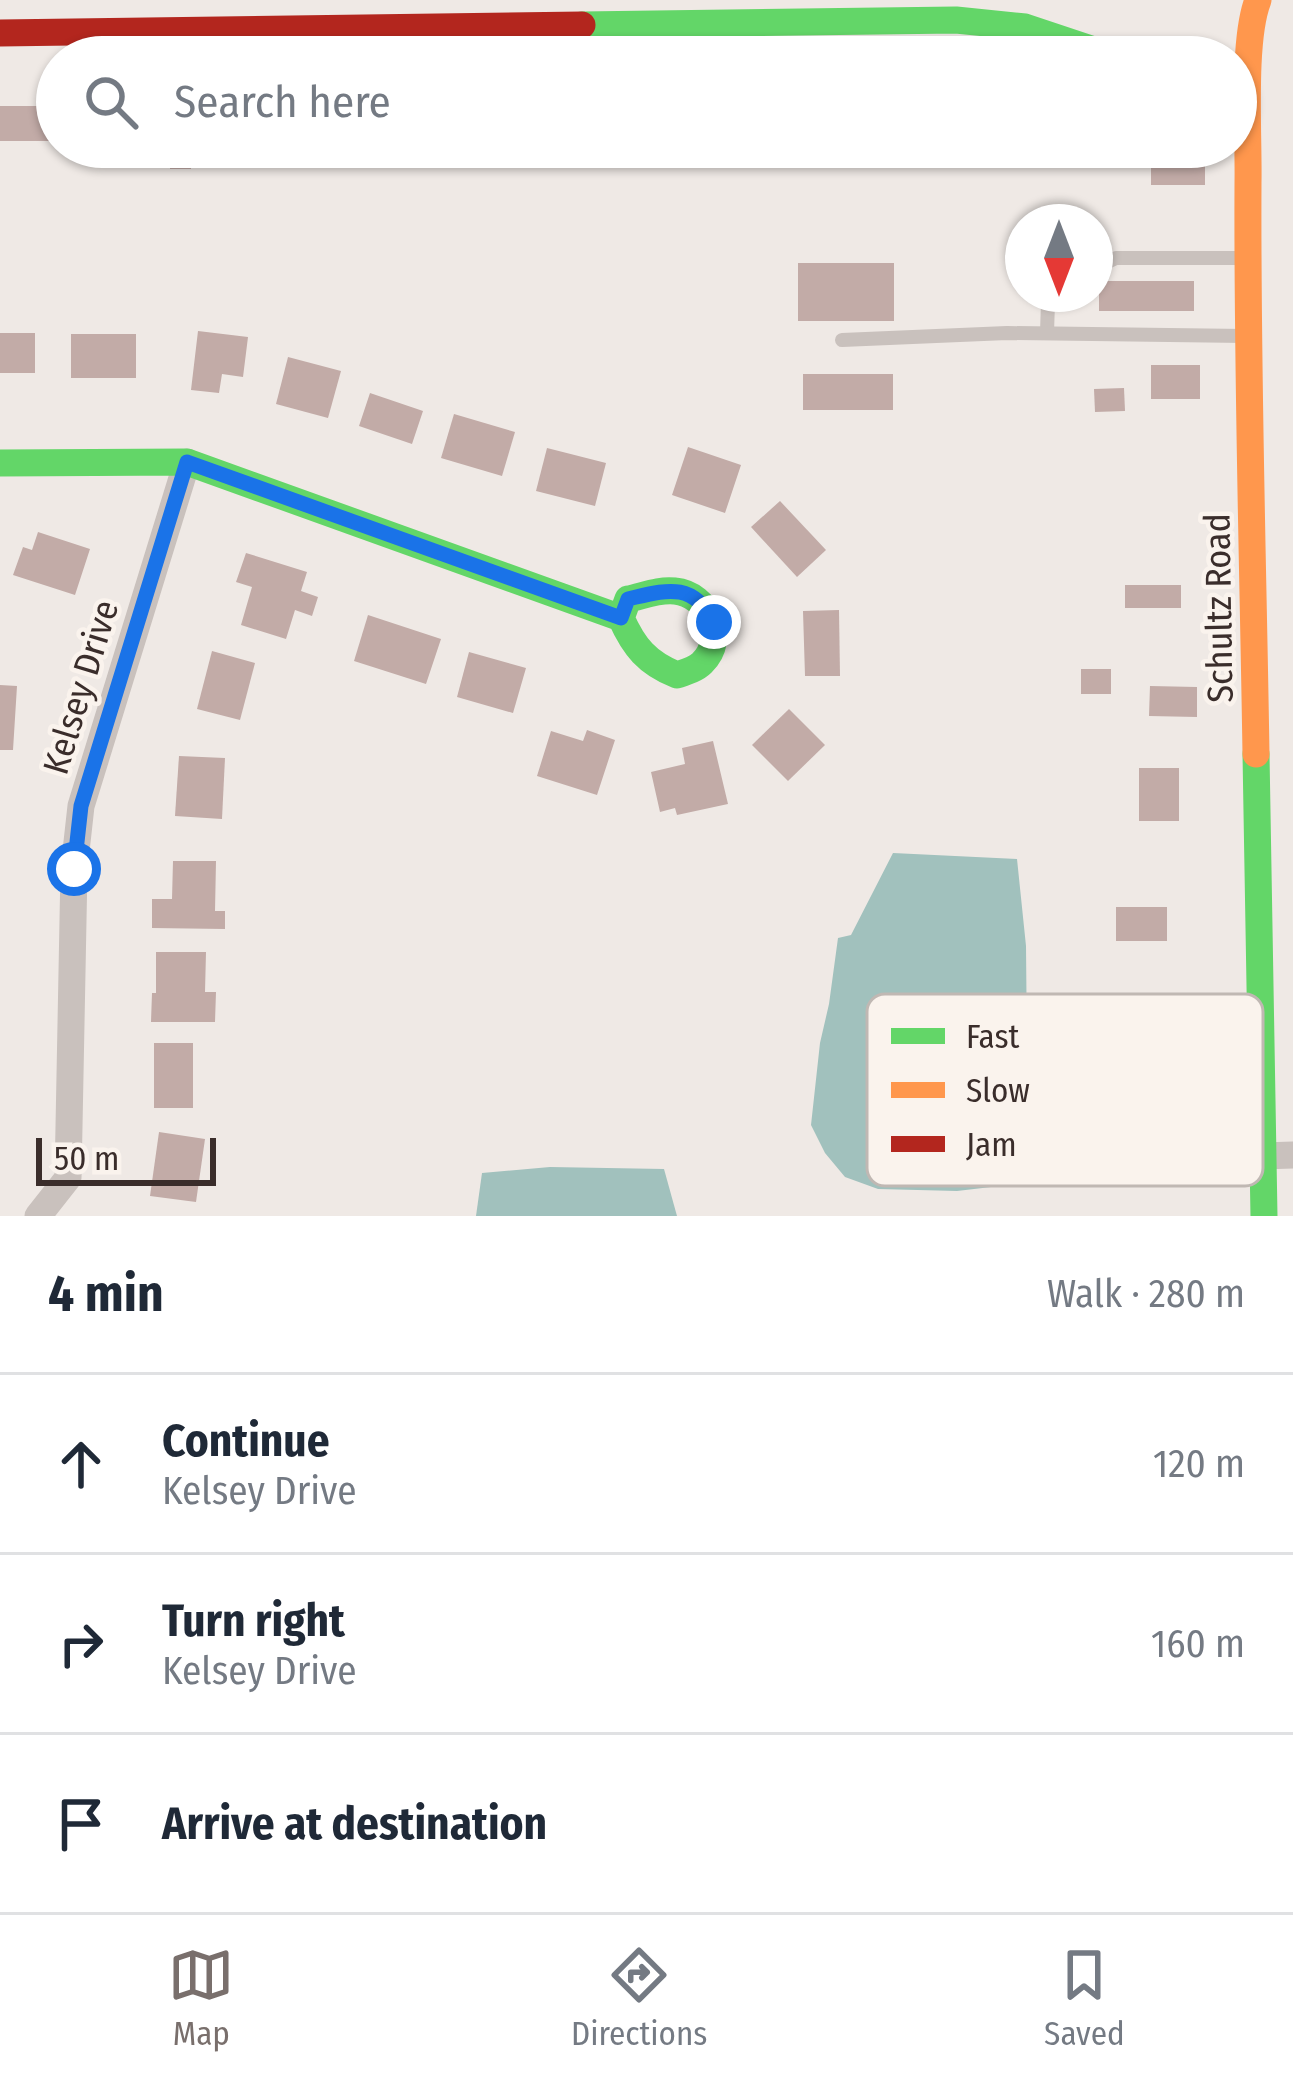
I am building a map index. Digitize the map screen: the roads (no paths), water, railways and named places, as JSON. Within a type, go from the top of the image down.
[{"type":"street","name":"Schultz Road","points":[[1248,36],[1258,0]]},
{"type":"street","points":[[0,33],[956,20],[1025,27],[1052,36]]},
{"type":"street","name":"Schultz Road","points":[[1245,168],[1261,994]]},
{"type":"street","points":[[0,463],[187,462],[621,618]]},
{"type":"street","name":"Kelsey Drive","points":[[38,1216],[68,1178],[74,869],[81,806],[187,462]]},
{"type":"street","name":"Schultz Road","points":[[1263,1097],[1264,1216]]},
{"type":"street","points":[[1264,1156],[1293,1155]]},
{"type":"lane","points":[[1113,260],[1248,258]]},
{"type":"lane","points":[[1047,333],[1048,312]]},
{"type":"lane","points":[[842,340],[1047,333],[1250,336]]},
{"type":"water","points":[[893,853],[1017,859],[1026,994],[867,994],[867,1185],[845,1177],[825,1153],[811,1125],[838,938],[851,935]]},
{"type":"water","points":[[550,1167],[664,1169],[677,1216],[476,1216],[482,1173]]},
{"type":"water","points":[[870,1186],[1000,1186],[957,1191]]}]
